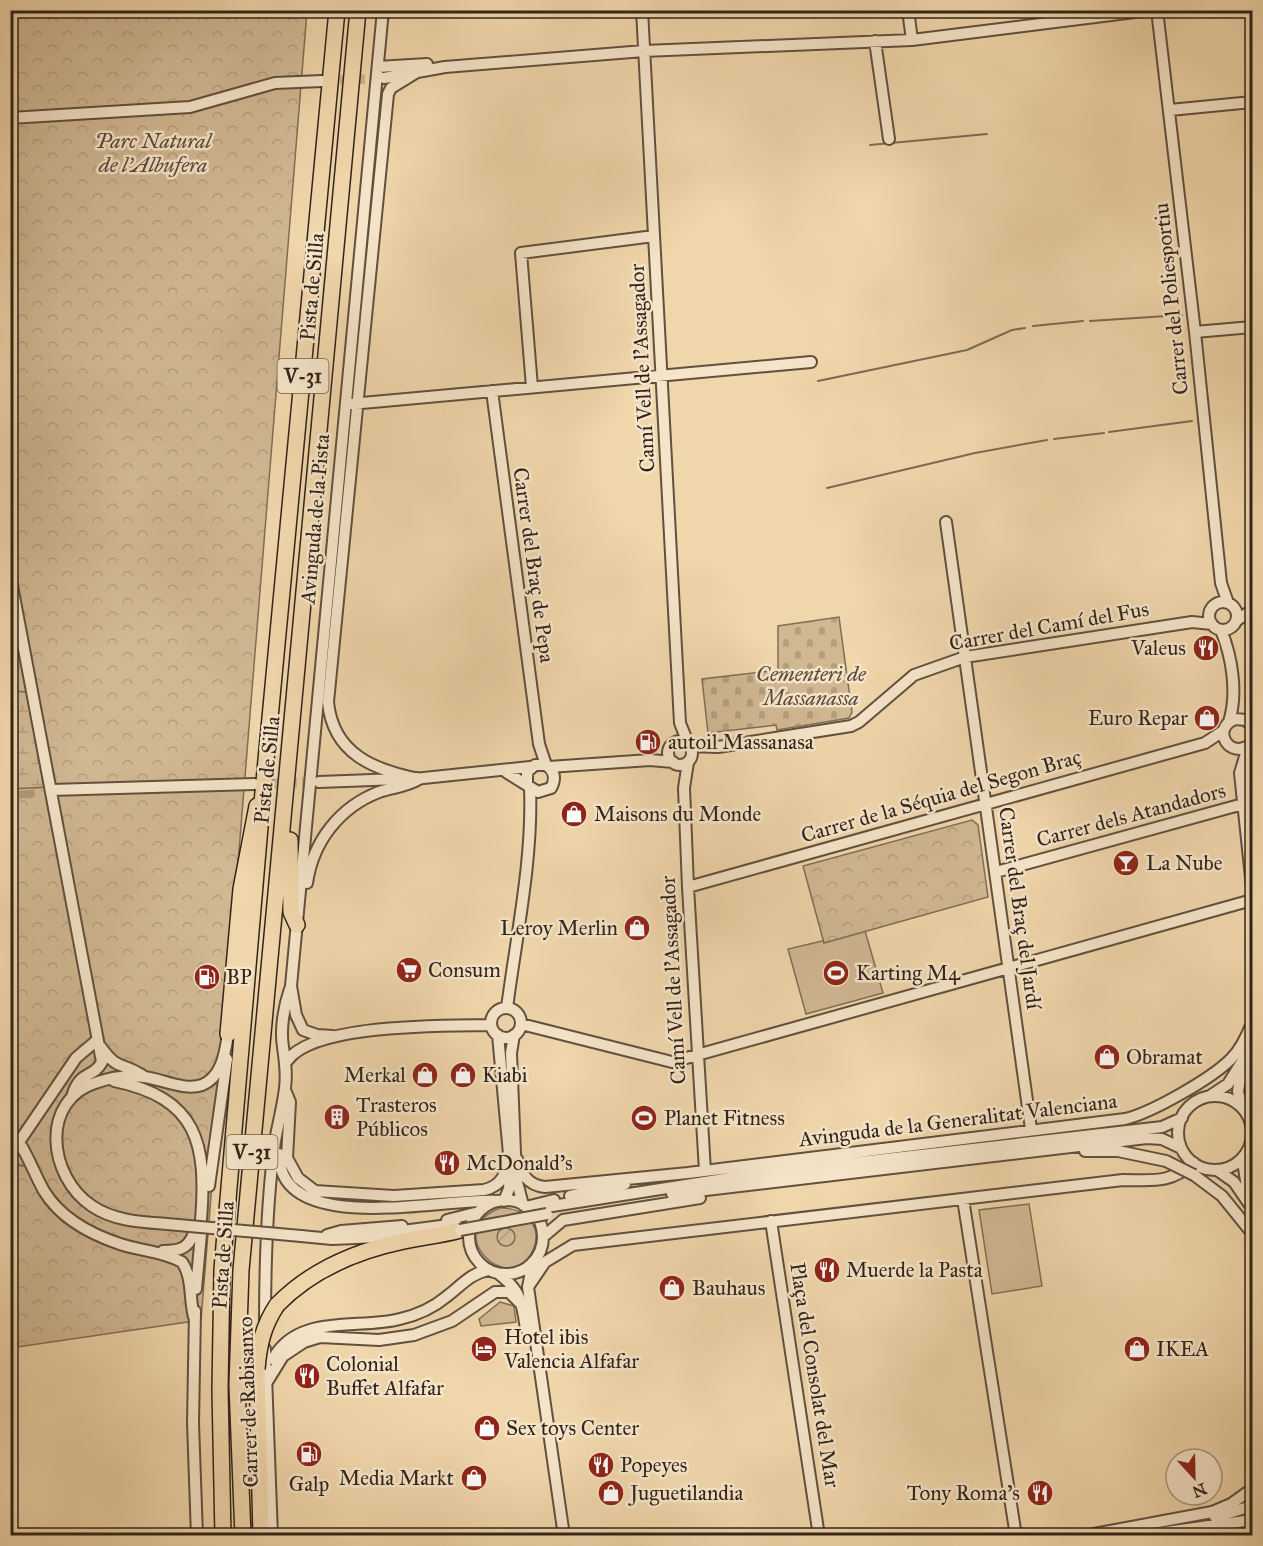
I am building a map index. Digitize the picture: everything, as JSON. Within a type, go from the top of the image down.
[{"type":"highway","name":"Pista de Silla","points":[[223,1536],[220,1390],[222,1269],[259,788],[337,10]]},
{"type":"highway","name":"Pista de Silla","points":[[243,1536],[237,1385],[241,1270],[358,10]]},
{"type":"highway","points":[[289,769],[294,786],[289,850],[291,912],[297,926]]},
{"type":"highway","points":[[228,1034],[241,889],[259,788]]},
{"type":"highway","points":[[261,1536],[257,1369],[259,1344],[268,1319],[277,1305],[309,1278],[352,1255],[459,1227]]},
{"type":"street","name":"Avinguda de la Pista","points":[[303,1030],[296,1015],[291,986],[370,205],[372,130],[383,10]]},
{"type":"street","name":"Camí Vell de l'Assagador","points":[[642,10],[680,723],[689,745]]},
{"type":"street","points":[[908,10],[912,40]]},
{"type":"street","points":[[384,78],[445,67],[644,51],[912,40],[1151,10]]},
{"type":"street","name":"Carrer del Poliesportiu","points":[[1157,10],[1195,332],[1221,583],[1236,613],[1234,624]]},
{"type":"street","points":[[875,41],[889,139]]},
{"type":"street","points":[[378,68],[428,64],[445,67]]},
{"type":"street","name":"Avinguda de la Pista","points":[[370,205],[388,94],[391,88],[417,72]]},
{"type":"street","points":[[10,118],[190,107],[275,83],[322,81]]},
{"type":"street","points":[[1170,110],[1252,102]]},
{"type":"street","points":[[372,130],[380,149]]},
{"type":"street","points":[[367,235],[370,205]]},
{"type":"street","points":[[532,387],[521,253],[654,236]]},
{"type":"street","points":[[1195,332],[1252,327]]},
{"type":"street","points":[[351,405],[811,362]]},
{"type":"street","name":"Carrer del Braç de Pepa","points":[[492,391],[539,744],[540,766]]},
{"type":"street","name":"Avinguda de la Pista","points":[[351,405],[328,702],[329,714],[342,740],[364,761],[390,773],[419,779]]},
{"type":"street","name":"Carrer del Braç del Jardí","points":[[946,522],[1031,1129]]},
{"type":"street","points":[[10,574],[96,1041],[102,1062],[99,1068],[79,1080],[59,1119],[55,1144],[59,1163],[71,1187],[92,1206],[105,1213],[137,1221],[167,1224],[301,1236],[368,1238],[459,1227],[547,1211],[666,1195],[757,1179],[1012,1149],[1147,1138],[1162,1140],[1182,1148]]},
{"type":"street","name":"Carrer del Poliesportiu","points":[[1213,608],[1221,583]]},
{"type":"street","points":[[1228,648],[1217,627],[1213,608],[1230,604],[1252,611]]},
{"type":"street","name":"Carrer del Camí del Fus","points":[[1192,622],[1213,608]]},
{"type":"street","points":[[1217,627],[1234,624],[1252,611]]},
{"type":"street","name":"Carrer del Camí del Fus","points":[[689,745],[718,747],[850,726],[859,722],[914,675],[965,657],[1192,622],[1217,627]]},
{"type":"street","points":[[1234,624],[1228,648],[1234,699],[1226,726],[1229,746],[1240,773],[1252,887]]},
{"type":"street","points":[[1234,699],[1250,723]]},
{"type":"street","points":[[1226,726],[1239,718],[1250,723]]},
{"type":"street","name":"Camí Vell de l'Assagador","points":[[671,745],[680,723]]},
{"type":"street","name":"Carrer de la Séquia del Segon Braç","points":[[1205,743],[1226,726]]},
{"type":"street","points":[[319,782],[419,779],[506,772],[540,766],[574,766],[650,760],[674,763],[689,760],[689,745],[681,741],[671,745],[650,760]]},
{"type":"street","name":"Carrer de la Séquia del Segon Braç","points":[[688,887],[1205,743],[1240,750],[1250,744]]},
{"type":"street","points":[[1240,773],[1250,744]]},
{"type":"street","points":[[671,745],[668,756],[674,763]]},
{"type":"street","name":"Carrer del Camí del Fus","points":[[689,760],[718,747]]},
{"type":"street","name":"Camí Vell de l'Assagador","points":[[689,760],[684,788],[696,1056],[705,1171]]},
{"type":"street","name":"Camí Vell de l'Assagador","points":[[674,763],[684,788]]},
{"type":"street","points":[[540,766],[554,779]]},
{"type":"street","points":[[507,1008],[531,809],[527,772],[540,766]]},
{"type":"street","points":[[531,809],[542,792],[551,788],[554,779],[574,766]]},
{"type":"street","points":[[506,772],[529,787],[542,792]]},
{"type":"street","points":[[301,898],[319,844],[341,815],[380,792],[410,785],[419,779]]},
{"type":"street","points":[[51,790],[259,788]]},
{"type":"street","name":"Carrer dels Atandadors","points":[[996,872],[1243,804]]},
{"type":"street","points":[[521,1024],[672,1062],[1252,900]]},
{"type":"street","points":[[290,1056],[283,1048],[283,1030],[286,1003],[291,986]]},
{"type":"street","points":[[491,1025],[496,1011],[507,1008],[518,1013],[521,1024],[514,1035],[511,1053],[516,1178],[525,1206],[541,1225],[543,1237],[542,1246],[533,1262],[528,1287],[564,1536]]},
{"type":"street","name":"Avinguda de la Generalitat Valenciana","points":[[688,1173],[1031,1129],[1111,1122],[1144,1112],[1222,1067],[1236,1053],[1252,1023]]},
{"type":"street","points":[[327,1234],[464,1217],[502,1201],[509,1189],[509,1150],[498,1035],[491,1025]]},
{"type":"street","points":[[290,1056],[303,1030],[317,1035],[333,1036],[410,1026],[491,1025]]},
{"type":"street","points":[[96,1041],[116,1066],[131,1069],[146,1077],[194,1087],[208,1082],[221,1065],[228,1034]]},
{"type":"street","points":[[108,1080],[158,1095],[180,1113],[189,1125],[202,1156],[201,1218],[228,1052],[228,1034]]},
{"type":"street","points":[[498,1035],[507,1038],[514,1035]]},
{"type":"street","points":[[290,1056],[333,1036]]},
{"type":"street","points":[[96,1041],[76,1058],[19,1142],[44,1191],[67,1218],[75,1224],[120,1244],[174,1258],[188,1270],[189,1298],[194,1317]]},
{"type":"street","points":[[1251,1204],[1244,1168],[1251,1144],[1252,1129],[1238,1081],[1252,1046]]},
{"type":"street","name":"Carrer de Rabisanxo","points":[[272,1536],[265,1276],[276,1139],[290,1056]]},
{"type":"street","points":[[1246,1058],[1228,1084],[1210,1097],[1190,1106],[1182,1118],[1179,1130],[1182,1148],[1194,1163],[1217,1170],[1234,1182],[1251,1204]]},
{"type":"street","points":[[72,1097],[85,1087],[108,1080],[146,1077]]},
{"type":"street","name":"Carrer de Rabisanxo","points":[[285,1090],[290,1102],[287,1144],[291,1168],[306,1186],[326,1194],[394,1196]]},
{"type":"street","points":[[1210,1097],[1226,1098],[1246,1111]]},
{"type":"street","points":[[1012,1149],[1161,1127],[1182,1118]]},
{"type":"street","points":[[279,1132],[282,1170],[295,1191],[305,1198],[326,1204],[398,1209],[451,1202],[502,1201],[525,1206],[688,1173]]},
{"type":"street","points":[[934,1143],[979,1142],[1045,1155],[1094,1150],[1118,1151],[1166,1161],[1194,1175],[1227,1201],[1252,1233]]},
{"type":"street","points":[[1217,1170],[1229,1167],[1240,1160],[1251,1144]]},
{"type":"street","points":[[394,1196],[494,1188],[504,1179],[509,1150]]},
{"type":"street","points":[[517,1159],[524,1178],[535,1186],[544,1187],[688,1173]]},
{"type":"street","points":[[528,1287],[545,1262],[573,1245],[1123,1180],[1161,1180],[1177,1177],[1194,1163]]},
{"type":"street","points":[[570,1196],[688,1180],[757,1179]]},
{"type":"street","points":[[543,1237],[563,1220],[718,1195],[757,1179]]},
{"type":"street","points":[[394,1196],[451,1202]]},
{"type":"street","points":[[963,1199],[1016,1536]]},
{"type":"street","points":[[479,1212],[469,1232],[469,1244],[473,1254],[493,1272],[513,1285],[522,1299],[558,1536]]},
{"type":"street","name":"Plaça del Consolat del Mar","points":[[771,1221],[819,1536]]},
{"type":"street","points":[[301,1236],[459,1227]]},
{"type":"street","points":[[154,1251],[178,1251],[190,1244],[197,1234],[193,1423],[197,1536]]},
{"type":"street","points":[[267,1382],[274,1356],[288,1340],[298,1334],[319,1328],[378,1323],[411,1316],[435,1305],[473,1274],[518,1273],[533,1262]]},
{"type":"street","points":[[267,1382],[277,1363],[288,1351],[312,1339],[331,1337],[379,1340],[414,1335],[452,1321],[495,1292],[509,1292],[522,1305]]},
{"type":"street","points":[[1083,1536],[1212,1512],[1236,1501],[1252,1490]]},
{"type":"street","points":[[1181,1519],[1229,1515],[1252,1506]]},
{"type":"street","points":[[1137,1536],[1252,1520]]},
{"type":"green space","name":"Parc Natural de l'Albufera","points":[[10,11],[307,11],[201,1320],[11,1348]]},
{"type":"green space","name":"Cementeri de Massanassa","points":[[839,617],[852,712],[849,718],[777,730],[776,725],[708,733],[702,679],[778,670],[778,626]]},
{"type":"green space","points":[[10,691],[27,692],[47,787],[11,789]]},
{"type":"green space","points":[[972,820],[978,825],[988,897],[824,943],[803,866]]},
{"type":"green space","name":"Karting M4","points":[[865,931],[883,993],[806,1014],[788,949]]},
{"type":"green space","points":[[1029,1204],[1042,1286],[992,1294],[979,1210]]},
{"type":"green space","points":[[500,1208],[523,1215],[529,1220],[536,1233],[533,1250],[522,1264],[510,1268],[496,1265],[485,1257],[478,1245],[476,1232],[483,1219]]},
{"type":"green space","points":[[506,1228],[512,1231],[515,1237],[512,1243],[506,1246],[500,1243],[497,1237],[500,1231]]},
{"type":"green space","points":[[500,1302],[514,1306],[516,1322],[481,1326],[479,1319]]},
{"type":"waterway","points":[[870,145],[987,134]]},
{"type":"waterway","points":[[1090,321],[1182,315]]},
{"type":"waterway","points":[[1033,326],[1083,321]]},
{"type":"waterway","points":[[818,381],[967,350],[1012,330],[1025,328]]},
{"type":"waterway","points":[[1109,432],[1192,421]]},
{"type":"waterway","points":[[1054,439],[1104,433]]},
{"type":"waterway","points":[[827,488],[975,453],[1047,440]]},
{"type":"waterway","points":[[10,795],[31,794]]},
{"type":"waterway","points":[[10,1163],[23,1166]]},
{"type":"tunnel","points":[[325,81],[384,78]]},
{"type":"tunnel","points":[[257,784],[319,782]]},
{"type":"place","name":"Valeus","points":[[1206,648]]},
{"type":"place","name":"Euro Repar","points":[[1207,718]]},
{"type":"place","name":"autoil Massanasa","points":[[648,742]]},
{"type":"place","name":"Maisons du Monde","points":[[574,814]]},
{"type":"place","name":"La Nube","points":[[1126,863]]},
{"type":"place","name":"Leroy Merlin","points":[[637,928]]},
{"type":"place","name":"Consum","points":[[409,970]]},
{"type":"place","name":"Karting M4","points":[[836,973]]},
{"type":"place","name":"BP","points":[[207,977]]},
{"type":"place","name":"Obramat","points":[[1107,1057]]},
{"type":"place","name":"Merkal","points":[[425,1075]]},
{"type":"place","name":"Kiabi","points":[[463,1075]]},
{"type":"place","name":"Trasteros Públicos","points":[[337,1117]]},
{"type":"place","name":"Planet Fitness","points":[[644,1118]]},
{"type":"place","name":"McDonald's","points":[[447,1163]]},
{"type":"place","name":"Muerde la Pasta","points":[[827,1270]]},
{"type":"place","name":"Bauhaus","points":[[672,1288]]},
{"type":"place","name":"Hotel ibis Valencia Alfafar","points":[[484,1349]]},
{"type":"place","name":"IKEA","points":[[1137,1349]]},
{"type":"place","name":"Colonial Buffet Alfafar","points":[[307,1376]]},
{"type":"place","name":"Sex toys Center","points":[[487,1428]]},
{"type":"place","name":"Galp","points":[[309,1454]]},
{"type":"place","name":"Popeyes","points":[[601,1465]]},
{"type":"place","name":"Media Markt","points":[[474,1478]]},
{"type":"place","name":"Juguetilandia","points":[[611,1493]]},
{"type":"place","name":"Tony Roma's","points":[[1040,1493]]}]
